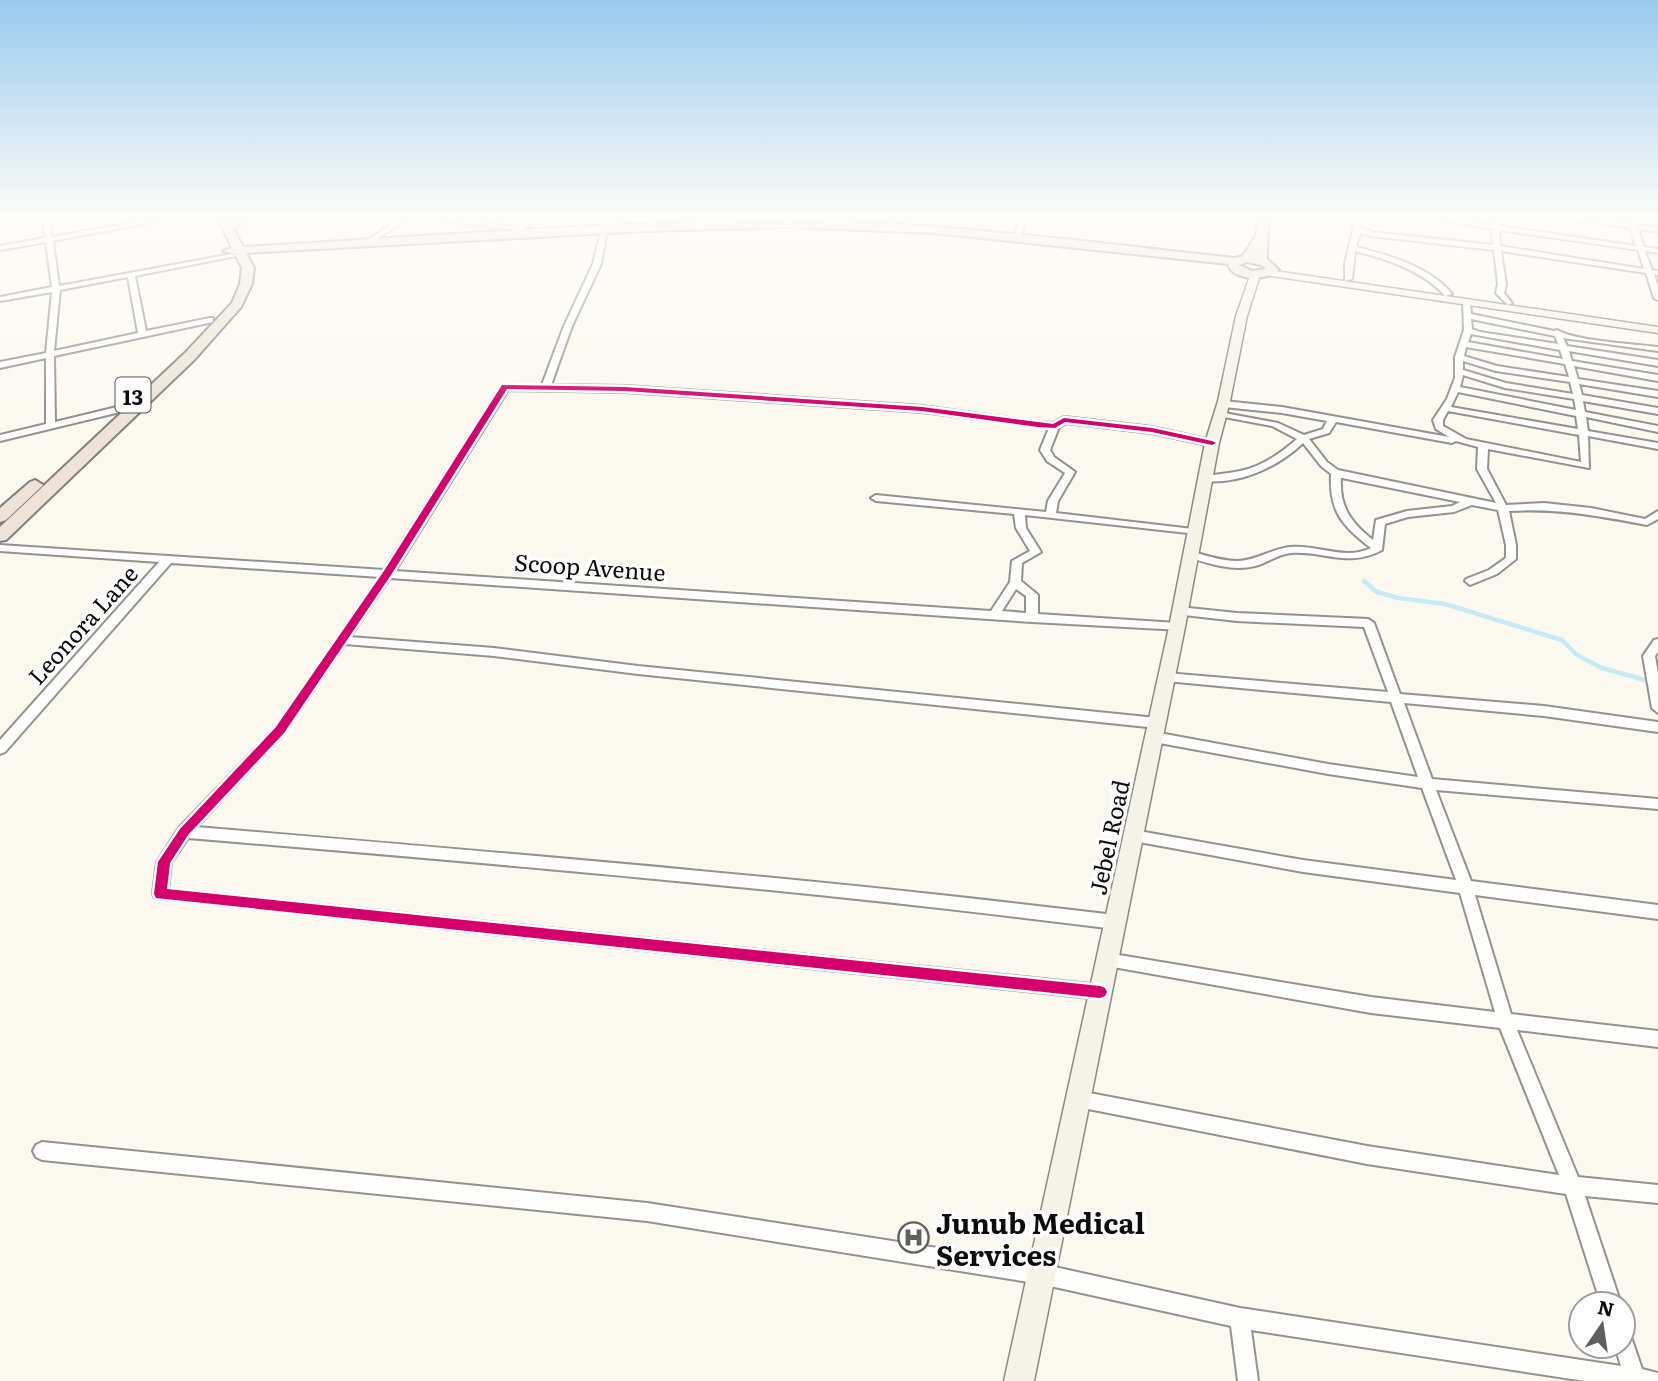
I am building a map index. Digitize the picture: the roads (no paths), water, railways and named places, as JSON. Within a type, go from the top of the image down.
[{"type":"main road","name":"13","points":[[0,517],[210,320],[225,303],[234,281]]},
{"type":"main road","points":[[0,536],[226,318],[237,304],[246,281]]},
{"type":"main road","name":"Jebel Road","points":[[1241,281],[1243,303]]},
{"type":"main road","name":"Jebel Road","points":[[1018,1381],[1079,1100],[1178,619],[1193,532],[1212,443],[1223,409],[1243,303],[1252,281]]},
{"type":"main road","points":[[1340,281],[1658,330]]},
{"type":"main road","points":[[1364,281],[1658,324]]},
{"type":"street","points":[[51,426],[50,354],[54,281]]},
{"type":"street","points":[[0,299],[93,281]]},
{"type":"street","points":[[132,281],[142,334]]},
{"type":"street","points":[[546,387],[568,326],[589,281]]},
{"type":"street","points":[[1435,281],[1444,286],[1448,294]]},
{"type":"street","points":[[1502,281],[1500,293],[1508,303]]},
{"type":"street","points":[[1463,441],[1448,435],[1439,427],[1438,420],[1455,389],[1459,357],[1468,330],[1466,302]]},
{"type":"street","points":[[1467,316],[1587,340],[1658,349]]},
{"type":"street","points":[[0,365],[210,320]]},
{"type":"street","points":[[1468,330],[1565,349],[1658,363]]},
{"type":"street","points":[[1223,409],[1282,410],[1463,441],[1586,466],[1579,396],[1570,363],[1557,332]]},
{"type":"street","points":[[1463,344],[1658,378]]},
{"type":"street","points":[[1459,357],[1496,368],[1658,394]]},
{"type":"street","points":[[1458,371],[1505,385],[1658,411]]},
{"type":"street","points":[[1100,992],[160,894],[164,862],[184,832],[280,730],[387,573],[505,387],[625,390],[922,409],[1007,422],[1055,426],[1065,420],[1152,430],[1212,443]]},
{"type":"street","points":[[1455,389],[1658,429]]},
{"type":"street","points":[[1444,408],[1658,446]]},
{"type":"street","points":[[1223,409],[1288,430],[1303,438],[1320,462],[1336,474],[1503,508],[1544,506],[1647,522],[1658,514]]},
{"type":"street","points":[[0,438],[117,410]]},
{"type":"street","points":[[1205,478],[1243,474],[1260,468],[1287,453],[1303,438],[1326,431],[1333,419]]},
{"type":"street","points":[[1051,514],[1053,500],[1070,472],[1050,459],[1045,450],[1055,426]]},
{"type":"street","points":[[1470,581],[1493,572],[1511,559],[1511,545],[1503,508],[1482,469],[1483,445]]},
{"type":"street","points":[[1336,474],[1335,502],[1354,530],[1378,548]]},
{"type":"street","points":[[876,499],[1051,514],[1193,532]]},
{"type":"street","points":[[1378,548],[1380,522],[1407,514],[1454,509],[1471,501]]},
{"type":"street","points":[[993,615],[1015,582],[1017,561],[1036,552],[1021,528],[1019,512]]},
{"type":"street","name":"Scoop Avenue","points":[[0,548],[1032,618],[1237,617],[1368,623],[1394,696]]},
{"type":"street","points":[[1189,554],[1224,563],[1248,564],[1278,551],[1308,550],[1343,558],[1372,552],[1378,548]]},
{"type":"street","name":"Leonora Lane","points":[[0,749],[168,559]]},
{"type":"street","points":[[1015,582],[1032,595],[1032,618]]},
{"type":"street","points":[[342,640],[494,652],[1155,730],[1328,769],[1429,784],[1658,804]]},
{"type":"street","points":[[1658,643],[1649,656],[1658,708]]},
{"type":"street","points":[[1166,677],[1544,711],[1658,727]]},
{"type":"street","points":[[1394,696],[1466,888],[1505,1020],[1573,1187],[1606,1290]]},
{"type":"street","points":[[184,832],[702,876],[953,901],[1115,922]]},
{"type":"street","points":[[1133,836],[1303,866],[1658,912]]},
{"type":"street","points":[[1107,960],[1371,1005],[1658,1039]]},
{"type":"street","points":[[1079,1100],[1344,1152],[1573,1187],[1658,1194]]},
{"type":"street","points":[[42,1151],[647,1212],[1041,1274],[1240,1318],[1641,1380]]},
{"type":"street","points":[[1240,1318],[1248,1381]]},
{"type":"street","points":[[1632,1360],[1641,1380]]},
{"type":"waterway","points":[[1364,581],[1377,592],[1398,598],[1445,604],[1562,640],[1577,655],[1602,668],[1652,682],[1658,680]]},
{"type":"place","name":"Junub Medical Services","points":[[913,1238]]}]
